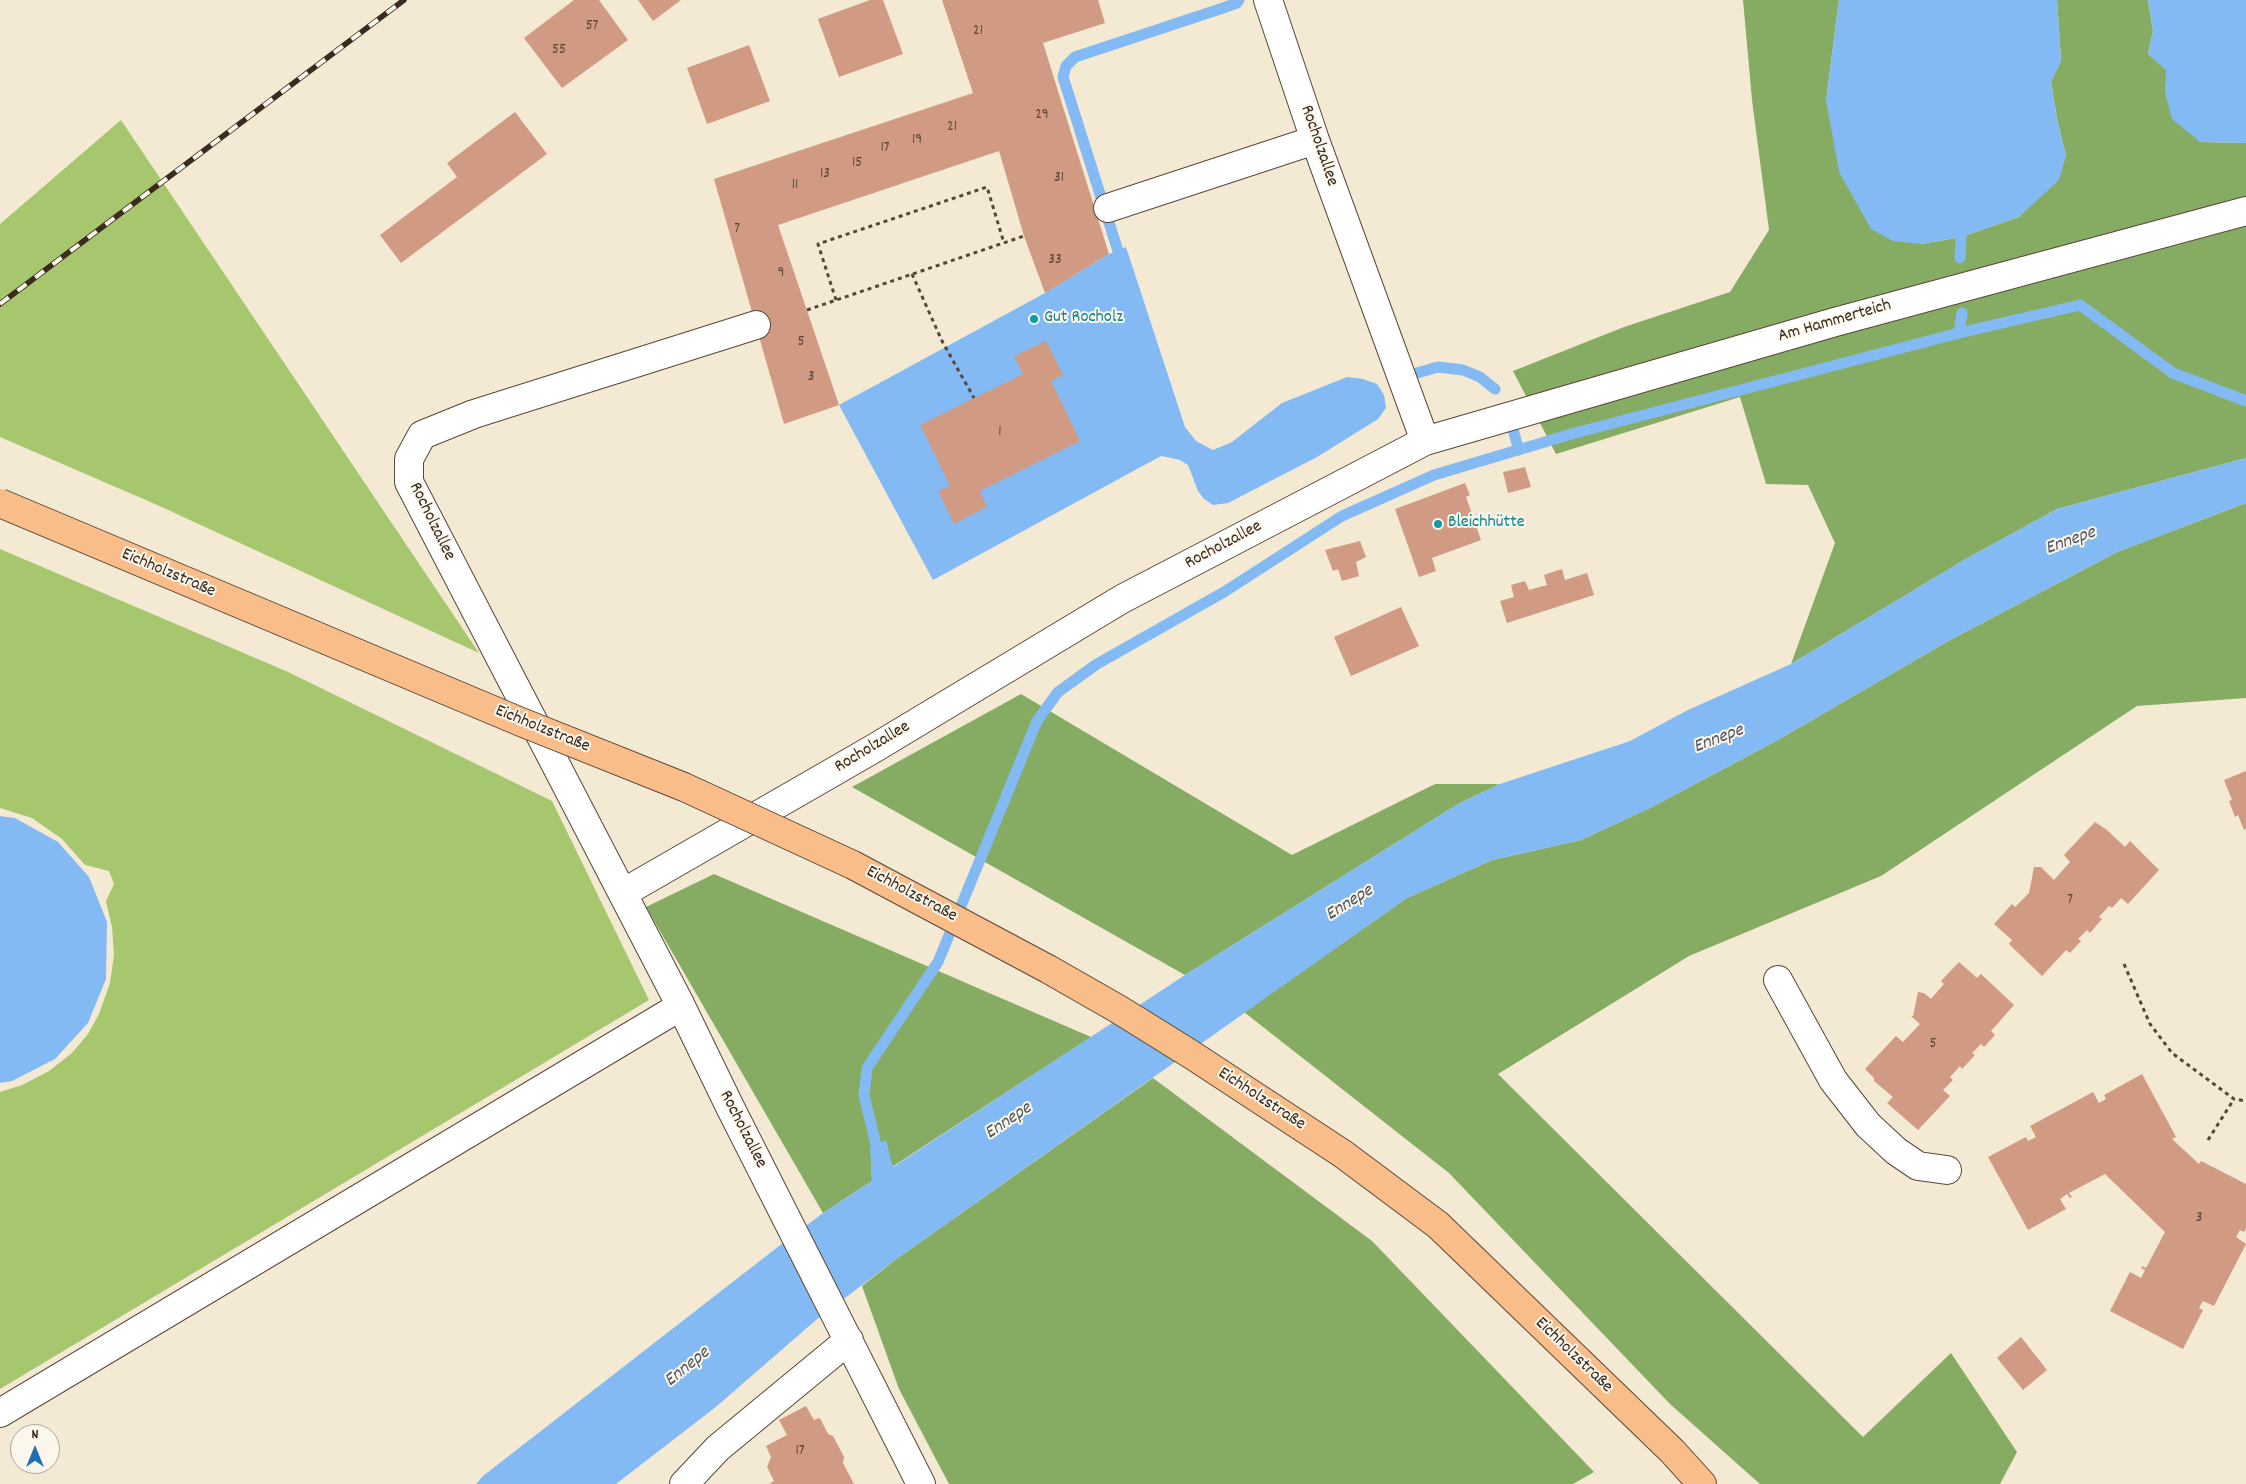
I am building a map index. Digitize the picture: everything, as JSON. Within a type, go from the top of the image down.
[{"type":"main road","name":"Eichholzstraße","points":[[0,503],[503,714],[684,787],[853,865],[1031,959],[1118,1009],[1200,1060],[1343,1154],[1438,1225],[1672,1451],[1702,1484]]},
{"type":"street","name":"Rocholzallee","points":[[623,893],[873,749],[1122,599],[1425,441],[1315,140],[1268,0]]},
{"type":"street","points":[[1108,208],[1315,140]]},
{"type":"street","name":"Am Hammerteich","points":[[1425,441],[1835,322],[2246,211]]},
{"type":"street","name":"Rocholzallee","points":[[756,325],[474,414],[422,435],[409,458],[409,482],[681,1006],[730,1107],[921,1484]]},
{"type":"street","points":[[1778,980],[1833,1080],[1868,1124],[1896,1150],[1918,1166],[1947,1170]]},
{"type":"street","points":[[0,1413],[681,1006]]},
{"type":"street","points":[[684,1484],[718,1448],[849,1340]]},
{"type":"path","points":[[836,300],[818,244],[987,187],[1004,243]]},
{"type":"path","points":[[807,310],[1024,236]]},
{"type":"path","points":[[912,274],[942,341],[974,398]]},
{"type":"path","points":[[2124,964],[2150,1024],[2172,1053],[2234,1099],[2246,1101]]},
{"type":"path","points":[[2208,1140],[2234,1099]]},
{"type":"green space","points":[[1743,0],[1839,0],[1826,100],[1921,244],[1961,237],[2019,217],[2066,156],[2051,82],[2061,60],[2057,0],[2148,0],[2153,31],[2148,54],[2167,70],[2165,92],[2200,142],[2246,143],[2246,458],[2057,509],[1964,560],[1791,664],[1835,543],[1808,485],[1766,484],[1740,397],[1556,454],[1513,371],[1624,327],[1730,292],[1769,230],[1752,100]]},
{"type":"green space","points":[[121,120],[479,653],[155,504],[0,437],[0,224]]},
{"type":"green space","points":[[2246,503],[2246,698],[2137,706],[1881,876],[1689,956],[1498,1074],[1863,1437],[1951,1353],[2017,1452],[2000,1484],[1760,1484],[1670,1404],[1449,1173],[1244,1012],[1407,898],[1492,860],[1581,840],[1652,807],[1776,741],[1950,640],[2117,552]]},
{"type":"green space","points":[[0,549],[286,671],[552,801],[649,1000],[0,1389],[0,1092],[22,1085],[49,1071],[72,1053],[88,1034],[99,1014],[110,983],[114,955],[112,927],[106,901],[114,884],[109,871],[85,865],[62,839],[32,818],[0,808]]},
{"type":"green space","points":[[1021,694],[1292,855],[1435,784],[1500,784],[1458,804],[1185,975],[852,787]]},
{"type":"green space","points":[[714,874],[1091,1037],[892,1167],[877,1144],[871,1147],[872,1181],[823,1213],[646,907]]},
{"type":"green space","points":[[1153,1078],[1372,1241],[1594,1472],[1573,1484],[949,1484],[899,1389],[862,1286],[895,1260]]},
{"type":"water","points":[[1839,0],[2057,0],[2061,61],[2051,82],[2066,156],[2059,180],[2019,217],[1961,237],[1921,244],[1893,241],[1871,229],[1839,172],[1826,100]]},
{"type":"water","points":[[2148,0],[2246,0],[2246,143],[2200,142],[2172,119],[2165,92],[2166,70],[2148,54],[2153,31]]},
{"type":"water","points":[[1126,247],[1185,427],[1196,441],[1213,450],[1232,442],[1282,403],[1347,377],[1363,379],[1377,384],[1384,395],[1386,408],[1378,419],[1317,457],[1228,503],[1213,505],[1204,499],[1198,491],[1188,465],[1180,460],[1161,456],[933,580],[839,405],[1045,293],[1109,254]]},
{"type":"water","name":"Ennepe","points":[[2246,458],[2246,503],[2117,552],[1950,640],[1776,741],[1652,807],[1581,840],[1492,860],[1407,898],[895,1260],[816,1320],[717,1406],[616,1484],[476,1484],[483,1476],[779,1246],[823,1213],[872,1181],[870,1147],[886,1140],[893,1167],[1185,975],[1458,804],[1500,784],[1630,741],[1688,710],[1791,664],[1964,560],[2057,509]]},
{"type":"water","points":[[0,816],[15,818],[58,842],[89,877],[107,922],[106,979],[88,1023],[55,1059],[12,1081],[0,1083]]},
{"type":"building","points":[[574,0],[599,0],[628,40],[562,88],[524,38]]},
{"type":"building","points":[[638,0],[681,0],[653,21]]},
{"type":"building","points":[[870,0],[883,0],[903,54],[839,77],[818,19]]},
{"type":"building","points":[[942,0],[1098,0],[1105,23],[1043,43],[1109,254],[1045,293],[1024,236],[999,151],[778,225],[839,405],[784,424],[714,179],[973,93]]},
{"type":"building","points":[[749,45],[770,101],[707,124],[687,68]]},
{"type":"building","points":[[515,112],[547,154],[401,263],[380,235],[457,177],[447,163]]},
{"type":"building","points":[[1046,341],[1063,375],[1051,381],[1080,441],[980,491],[987,507],[954,524],[938,491],[950,486],[920,425],[1023,374],[1014,356]]},
{"type":"building","points":[[1525,467],[1531,487],[1508,493],[1503,472]]},
{"type":"building","name":"Bleichhütte","points":[[1465,483],[1470,495],[1466,497],[1481,540],[1432,558],[1436,571],[1419,577],[1395,509]]},
{"type":"building","points":[[1360,541],[1366,557],[1356,562],[1359,576],[1342,581],[1338,569],[1333,571],[1325,550]]},
{"type":"building","points":[[1562,569],[1565,580],[1587,573],[1594,595],[1507,623],[1500,601],[1514,597],[1511,585],[1525,581],[1529,590],[1547,585],[1544,575]]},
{"type":"building","points":[[1401,607],[1419,646],[1351,676],[1334,637]]},
{"type":"building","points":[[2246,771],[2246,829],[2244,830],[2238,815],[2235,817],[2229,801],[2232,800],[2224,780]]},
{"type":"building","points":[[2095,822],[2107,830],[2125,847],[2130,841],[2159,870],[2128,904],[2121,898],[2112,908],[2109,906],[2099,917],[2102,919],[2090,933],[2087,930],[2078,939],[2081,941],[2070,953],[2066,950],[2042,976],[2009,944],[2012,940],[1994,924],[2012,904],[2015,907],[2029,893],[2034,867],[2041,867],[2054,880],[2070,862],[2064,855]]},
{"type":"building","points":[[1959,962],[1977,978],[1981,974],[2014,1005],[1991,1031],[1995,1035],[1984,1047],[1981,1044],[1972,1053],[1975,1055],[1962,1069],[1960,1066],[1950,1077],[1953,1080],[1943,1090],[1950,1096],[1918,1130],[1887,1103],[1893,1097],[1874,1081],[1874,1078],[1865,1069],[1896,1036],[1903,1042],[1920,1024],[1911,1016],[1913,1016],[1918,992],[1924,993],[1931,999],[1944,984],[1941,981]]},
{"type":"building","points":[[2142,1074],[2176,1137],[2172,1139],[2199,1164],[2201,1161],[2246,1184],[2246,1228],[2244,1232],[2240,1230],[2236,1237],[2246,1244],[2214,1306],[2203,1301],[2199,1308],[2203,1310],[2183,1349],[2110,1311],[2130,1272],[2141,1278],[2145,1270],[2141,1268],[2142,1266],[2146,1268],[2165,1232],[2105,1174],[2069,1193],[2072,1197],[2070,1198],[2067,1194],[2060,1199],[2066,1209],[2028,1230],[1988,1157],[2026,1137],[2028,1141],[2036,1137],[2030,1126],[2093,1092],[2099,1103],[2106,1099],[2104,1095]]},
{"type":"building","points":[[2021,1337],[2047,1370],[2023,1390],[1997,1358]]},
{"type":"building","points":[[806,1406],[814,1420],[820,1418],[828,1434],[833,1436],[844,1457],[843,1463],[854,1484],[769,1484],[774,1481],[767,1467],[771,1457],[766,1446],[787,1435],[779,1420]]},
{"type":"waterway","points":[[1118,251],[1063,77],[1066,66],[1075,57],[1223,8],[1237,3],[1239,0]]},
{"type":"waterway","points":[[1960,258],[1961,237]]},
{"type":"waterway","points":[[879,1157],[864,1095],[867,1068],[938,962],[1037,721],[1058,692],[1097,664],[1224,592],[1342,516],[1434,475],[1575,433],[1959,333],[2080,305],[2173,373],[2246,401]]},
{"type":"waterway","points":[[1959,333],[1962,313]]},
{"type":"waterway","points":[[1417,373],[1438,367],[1463,370],[1480,377],[1495,389]]},
{"type":"waterway","points":[[1513,430],[1519,450]]},
{"type":"railway","points":[[0,304],[404,0]]},
{"type":"place","name":"Gut Rocholz","points":[[1034,319]]},
{"type":"place","name":"Bleichhütte","points":[[1438,524]]}]
